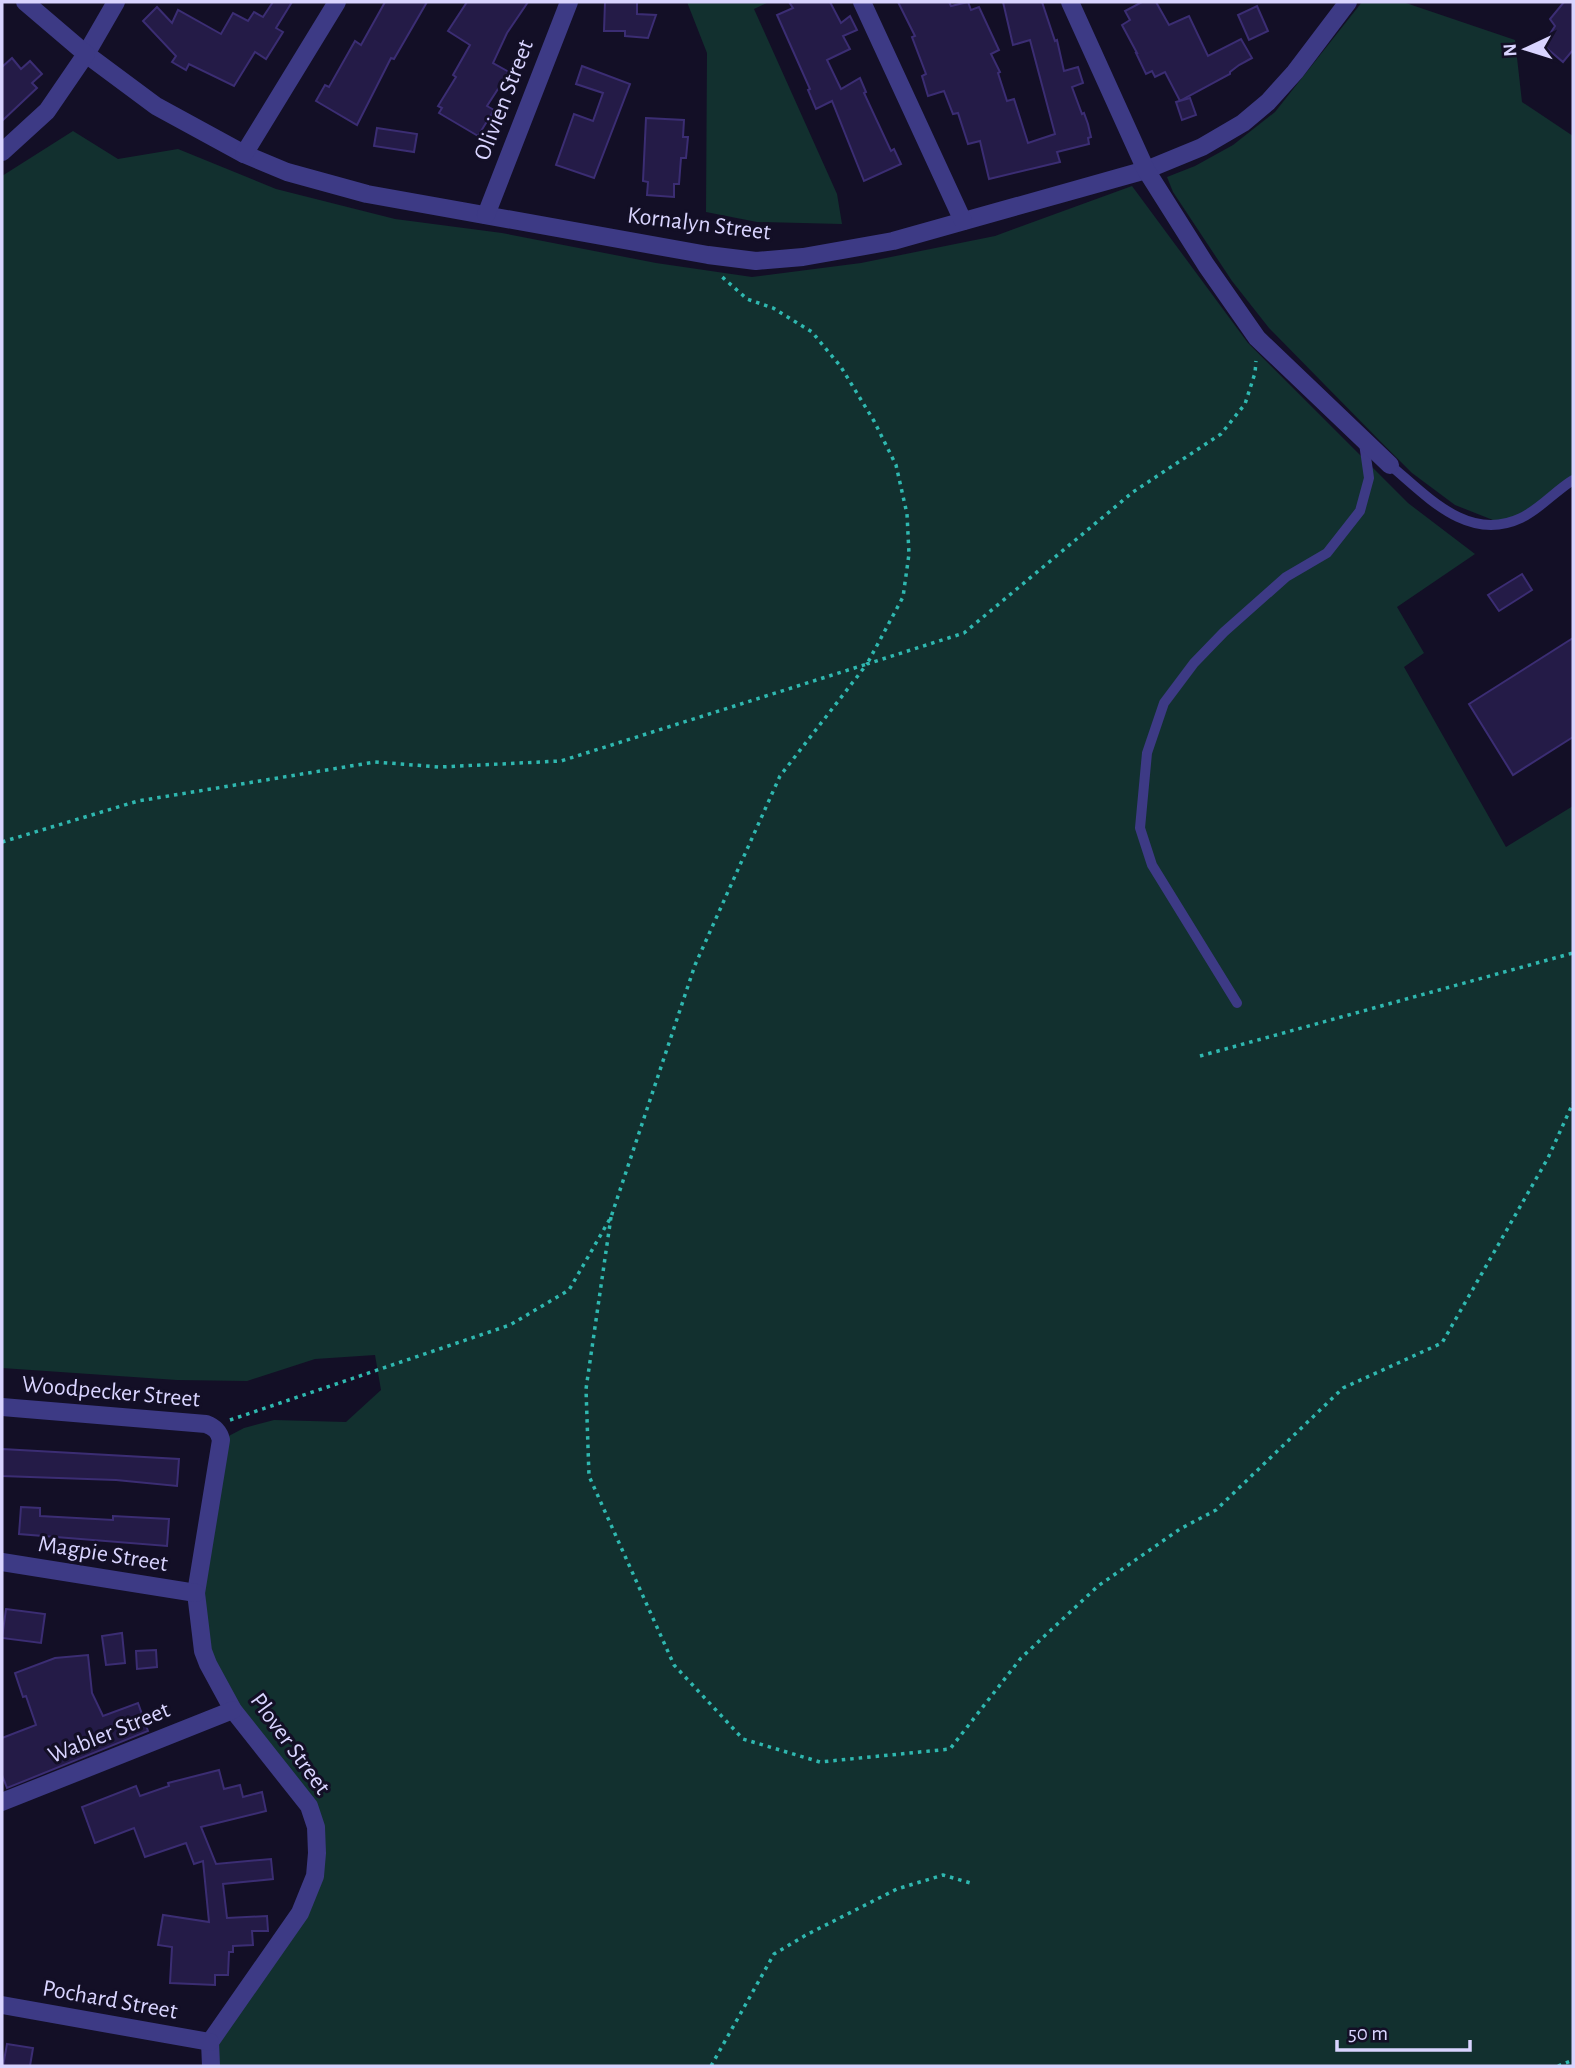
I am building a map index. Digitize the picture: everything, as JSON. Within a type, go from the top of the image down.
[{"type":"street","name":"Kornalyn Street","points":[[25,2],[86,54],[156,106],[244,154],[287,173],[368,194],[708,255],[756,261],[803,257],[893,241],[1146,170],[1202,147],[1244,123],[1268,102],[1295,72],[1348,2]]},
{"type":"street","points":[[2,152],[47,111],[117,2]]},
{"type":"street","points":[[244,154],[337,2]]},
{"type":"street","name":"Olivien Street","points":[[486,215],[569,2]]},
{"type":"street","points":[[862,2],[963,221]]},
{"type":"street","points":[[1070,2],[1146,170],[1182,229],[1257,338],[1390,465]]},
{"type":"street","name":"Woodpecker Street","points":[[2,1407],[213,1428]]},
{"type":"street","name":"Plover Street","points":[[210,2042],[300,1913],[315,1877],[317,1853],[316,1828],[309,1805],[233,1710],[205,1658],[196,1593],[221,1440],[213,1428]]},
{"type":"street","name":"Magpie Street","points":[[2,1562],[196,1593]]},
{"type":"street","name":"Wabler Street","points":[[2,1802],[233,1710]]},
{"type":"street","name":"Pochard Street","points":[[2,2005],[210,2042]]},
{"type":"street","points":[[210,2042],[211,2066]]},
{"type":"lane","points":[[1237,1003],[1152,865],[1140,828],[1147,752],[1164,703],[1194,663],[1224,632],[1286,577],[1327,553],[1360,511],[1369,478],[1364,442]]},
{"type":"lane","points":[[1390,465],[1445,512],[1483,525],[1503,524],[1522,518],[1573,480]]},
{"type":"path","points":[[708,255],[718,273],[747,299],[774,308],[812,332],[841,367],[874,421],[896,466],[907,514],[909,554],[903,597],[867,664],[780,776],[695,965],[611,1217],[586,1389],[589,1476],[674,1665],[743,1738],[820,1762],[950,1749],[1021,1658],[1098,1586],[1180,1529],[1216,1510],[1343,1388],[1441,1343],[1548,1158],[1573,1103]]},
{"type":"path","points":[[2,842],[138,801],[375,762],[439,767],[561,761],[964,633],[1133,492],[1221,434],[1245,404],[1255,373],[1257,338]]},
{"type":"path","points":[[1200,1056],[1573,953]]},
{"type":"path","points":[[213,1428],[510,1325],[569,1290],[611,1217]]},
{"type":"path","points":[[711,2066],[774,1954],[897,1889],[943,1875],[974,1884]]},
{"type":"path","points":[[1558,2066],[1573,2060]]},
{"type":"green space","points":[[687,2],[769,2],[754,9],[837,194],[842,224],[757,222],[706,212],[707,53]]},
{"type":"green space","points":[[1362,2],[1403,2],[1515,40],[1522,102],[1573,136],[1573,480],[1543,503],[1503,524],[1455,505],[1412,473],[1269,328],[1232,281],[1173,192],[1167,177],[1195,166],[1233,145],[1275,112]]},
{"type":"green space","points":[[73,131],[118,159],[178,149],[276,189],[395,219],[502,233],[656,263],[752,277],[861,263],[995,236],[1132,186],[1248,343],[1408,503],[1475,554],[1397,607],[1424,653],[1404,667],[1506,847],[1573,806],[1573,2066],[211,2066],[210,2042],[300,1913],[316,1827],[233,1710],[200,1634],[221,1440],[244,1428],[274,1420],[346,1422],[381,1390],[375,1355],[315,1359],[247,1381],[177,1380],[2,1368],[2,176]]},
{"type":"building","points":[[273,2],[292,2],[276,28],[283,32],[266,59],[255,52],[234,86],[189,64],[186,70],[172,62],[176,56],[143,21],[157,7],[172,23],[178,10],[221,34],[233,13],[248,21],[254,12],[263,17]]},
{"type":"building","points":[[385,2],[427,2],[394,59],[391,58],[357,125],[316,101],[325,85],[329,87],[355,41],[361,45]]},
{"type":"building","points":[[467,2],[528,2],[507,33],[493,63],[509,72],[487,106],[494,110],[478,136],[439,113],[442,108],[438,106],[456,77],[453,75],[470,45],[448,31]]},
{"type":"building","points":[[605,2],[637,2],[637,14],[656,15],[648,38],[625,36],[625,31],[604,31]]},
{"type":"building","points":[[789,2],[830,2],[841,23],[850,16],[857,30],[843,36],[850,49],[827,60],[841,89],[860,78],[866,92],[864,93],[891,151],[894,149],[901,164],[864,181],[832,101],[816,109],[808,90],[810,89],[777,15],[793,8]]},
{"type":"building","points":[[898,2],[949,2],[951,6],[968,2],[971,10],[979,7],[999,50],[991,54],[1000,72],[998,73],[1007,101],[1014,99],[1028,143],[1055,134],[1030,40],[1013,45],[1003,2],[1042,2],[1055,41],[1057,40],[1064,71],[1078,67],[1083,83],[1072,87],[1088,124],[1091,137],[1088,138],[1089,144],[1057,152],[1060,162],[989,179],[980,141],[968,144],[958,113],[953,114],[944,91],[928,96],[922,76],[926,74],[912,37],[915,36]]},
{"type":"building","points":[[1142,2],[1156,2],[1169,25],[1189,16],[1208,56],[1241,39],[1252,58],[1230,74],[1180,101],[1165,72],[1155,77],[1152,71],[1146,74],[1122,25],[1130,20],[1125,11]]},
{"type":"building","points":[[1564,2],[1573,2],[1573,50],[1563,62],[1543,45],[1555,26],[1550,19]]},
{"type":"building","points":[[1257,6],[1268,31],[1249,40],[1238,15]]},
{"type":"building","points":[[12,58],[21,69],[30,61],[42,74],[32,83],[37,88],[2,121],[2,67]]},
{"type":"building","points":[[582,66],[630,84],[594,178],[556,165],[574,114],[593,121],[603,93],[576,84]]},
{"type":"building","points":[[1190,98],[1196,115],[1182,120],[1176,102]]},
{"type":"building","points":[[646,118],[684,120],[683,137],[688,137],[686,158],[681,158],[679,184],[674,184],[674,197],[647,195],[648,182],[643,181]]},
{"type":"building","points":[[377,128],[417,134],[414,152],[374,146]]},
{"type":"building","points":[[1522,574],[1532,590],[1499,611],[1488,595]]},
{"type":"building","points":[[1573,638],[1573,737],[1513,775],[1469,704]]},
{"type":"building","points":[[2,1449],[179,1459],[177,1486],[116,1480],[2,1476]]},
{"type":"building","points":[[21,1507],[40,1508],[40,1516],[113,1520],[113,1516],[169,1519],[167,1546],[19,1534]]},
{"type":"building","points":[[6,1609],[45,1614],[41,1643],[2,1638]]},
{"type":"building","points":[[122,1633],[125,1663],[106,1665],[102,1636]]},
{"type":"building","points":[[156,1650],[157,1667],[137,1669],[136,1651]]},
{"type":"building","points":[[88,1655],[92,1693],[103,1716],[138,1703],[148,1731],[7,1788],[2,1775],[2,1738],[36,1725],[15,1673],[55,1658]]},
{"type":"building","points":[[219,1770],[224,1789],[240,1785],[243,1797],[262,1792],[266,1811],[201,1827],[216,1864],[271,1859],[273,1879],[223,1884],[227,1918],[267,1916],[268,1931],[252,1931],[253,1945],[233,1946],[233,1952],[229,1952],[228,1975],[215,1975],[215,1985],[170,1983],[172,1947],[158,1945],[163,1915],[209,1922],[203,1861],[194,1864],[186,1843],[145,1857],[134,1828],[95,1843],[82,1807],[136,1786],[140,1796],[169,1786],[168,1783]]},
{"type":"building","points":[[7,2044],[33,2048],[30,2066],[3,2066]]}]
